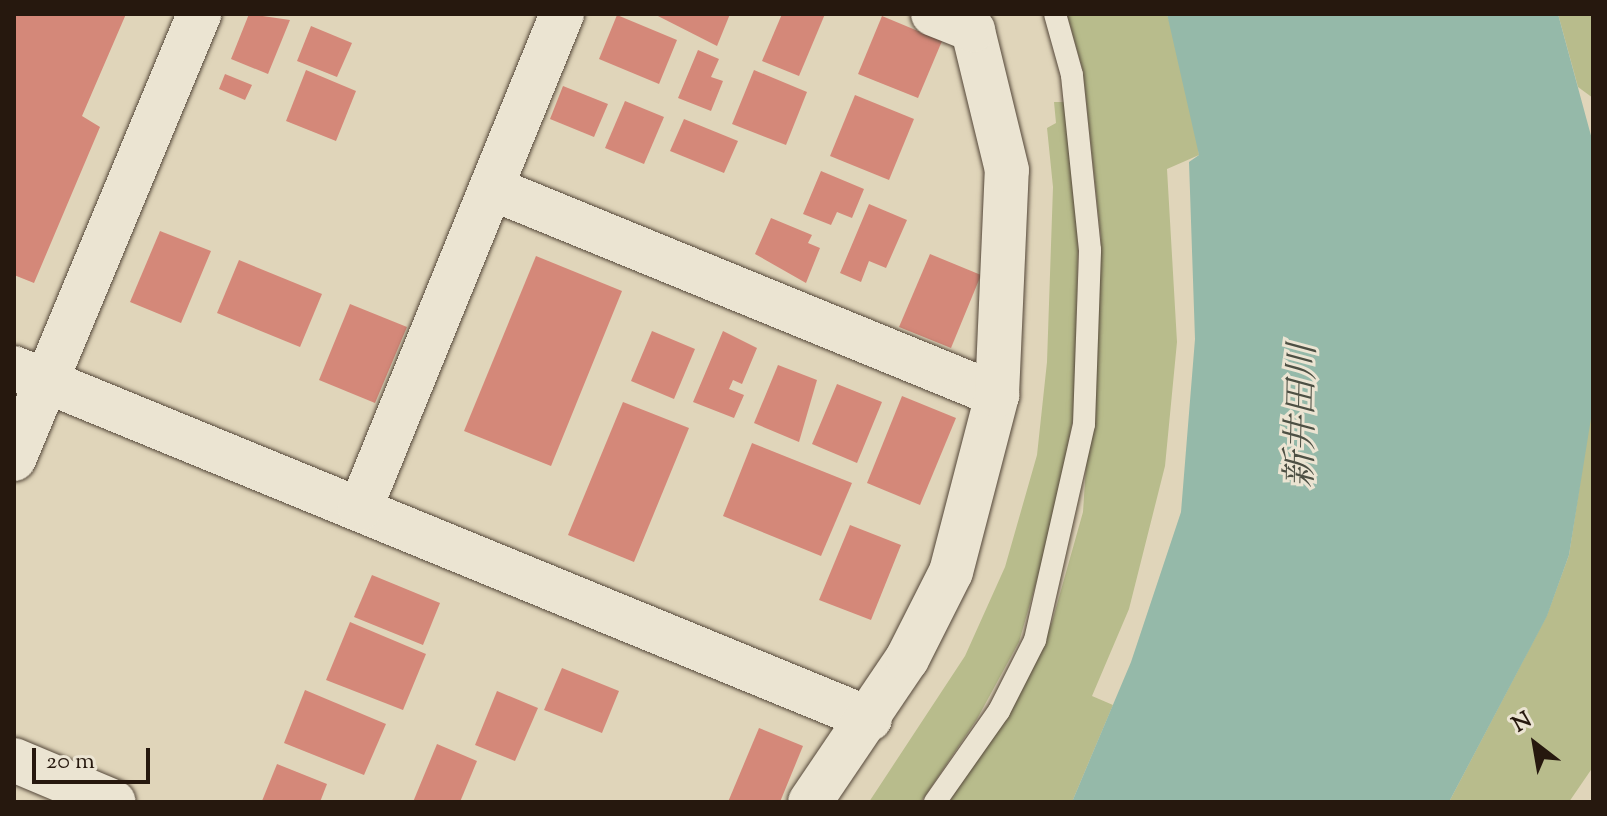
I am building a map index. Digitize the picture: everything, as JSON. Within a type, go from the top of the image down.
[{"type":"street","points":[[14,459],[29,374],[199,14]]},
{"type":"street","points":[[360,509],[562,14]]},
{"type":"street","points":[[810,802],[870,719],[951,572],[997,395],[1007,170],[973,30],[933,14]]},
{"type":"street","points":[[491,188],[997,395]]},
{"type":"street","points":[[29,374],[870,719]]},
{"type":"street","points":[[14,760],[114,802]]},
{"type":"lane","points":[[935,802],[999,711],[1035,640],[1084,424],[1090,250],[1072,75],[1055,14]]},
{"type":"shaded area","points":[[1067,14],[1167,14],[1191,93],[1199,155],[1167,169],[1177,342],[1165,466],[1129,609],[1092,696],[1113,705],[1072,802],[949,802],[1020,693],[1052,622],[1083,512],[1101,238],[1083,71]]},
{"type":"shaded area","points":[[1558,14],[1593,14],[1593,98],[1578,87]]},
{"type":"shaded area","points":[[1054,102],[1067,102],[1078,248],[1074,413],[1053,524],[1019,642],[977,719],[921,802],[869,802],[965,656],[1005,567],[1037,455],[1047,362],[1053,187],[1047,128],[1056,123]]},
{"type":"shaded area","points":[[1593,398],[1593,767],[1569,802],[1449,802],[1547,615],[1569,555]]},
{"type":"water","name":"新井田川","points":[[1167,14],[1558,14],[1593,143],[1593,406],[1569,555],[1547,616],[1449,802],[1072,802],[1131,662],[1181,512],[1195,339],[1189,162],[1199,155]]},
{"type":"building","points":[[16,14],[126,14],[82,116],[100,127],[34,283],[14,275]]},
{"type":"building","points":[[249,14],[290,20],[268,74],[231,59]]},
{"type":"building","points":[[654,14],[730,14],[717,46]]},
{"type":"building","points":[[782,14],[825,14],[799,76],[762,61]]},
{"type":"building","points":[[617,15],[677,40],[659,84],[599,59]]},
{"type":"building","points":[[882,16],[942,41],[918,98],[858,74]]},
{"type":"building","points":[[311,26],[352,43],[337,77],[297,61]]},
{"type":"building","points":[[698,50],[719,59],[711,77],[723,81],[711,111],[678,98]]},
{"type":"building","points":[[306,70],[356,91],[336,141],[286,121]]},
{"type":"building","points":[[754,70],[807,92],[786,145],[732,124]]},
{"type":"building","points":[[225,74],[252,85],[245,100],[219,89]]},
{"type":"building","points":[[563,86],[608,104],[594,137],[550,119]]},
{"type":"building","points":[[855,95],[914,119],[889,180],[830,156]]},
{"type":"building","points":[[625,101],[664,117],[644,164],[605,148]]},
{"type":"building","points":[[684,119],[738,141],[724,173],[670,151]]},
{"type":"building","points":[[821,171],[864,189],[852,218],[837,212],[831,225],[803,214]]},
{"type":"building","points":[[869,204],[907,220],[886,268],[869,261],[861,282],[840,273]]},
{"type":"building","points":[[771,218],[812,235],[808,243],[820,248],[806,283],[755,254]]},
{"type":"building","points":[[160,231],[211,251],[181,323],[130,302]]},
{"type":"building","points":[[930,254],[981,275],[951,348],[899,327]]},
{"type":"building","points":[[536,256],[622,291],[551,466],[464,431]]},
{"type":"building","points":[[239,260],[322,294],[300,347],[217,313]]},
{"type":"building","points":[[350,304],[407,327],[375,403],[319,380]]},
{"type":"building","points":[[652,331],[695,349],[674,399],[631,381]]},
{"type":"building","points":[[723,331],[757,348],[742,384],[733,380],[729,389],[744,395],[734,418],[693,402]]},
{"type":"building","points":[[778,365],[817,380],[799,442],[754,423]]},
{"type":"building","points":[[837,384],[882,402],[857,463],[812,444]]},
{"type":"building","points":[[902,396],[956,418],[920,505],[867,483]]},
{"type":"building","points":[[623,402],[689,428],[634,562],[568,535]]},
{"type":"building","points":[[752,443],[852,483],[821,556],[723,516]]},
{"type":"building","points":[[850,525],[901,545],[871,620],[819,600]]},
{"type":"building","points":[[372,575],[440,603],[423,645],[354,617]]},
{"type":"building","points":[[350,622],[426,654],[403,710],[326,680]]},
{"type":"building","points":[[562,668],[619,691],[602,733],[544,710]]},
{"type":"building","points":[[305,690],[386,724],[364,775],[284,743]]},
{"type":"building","points":[[497,691],[538,708],[515,761],[475,745]]},
{"type":"building","points":[[759,728],[803,746],[780,802],[728,802]]},
{"type":"building","points":[[437,744],[477,761],[460,802],[413,802]]},
{"type":"building","points":[[277,764],[327,784],[320,802],[262,801]]}]
